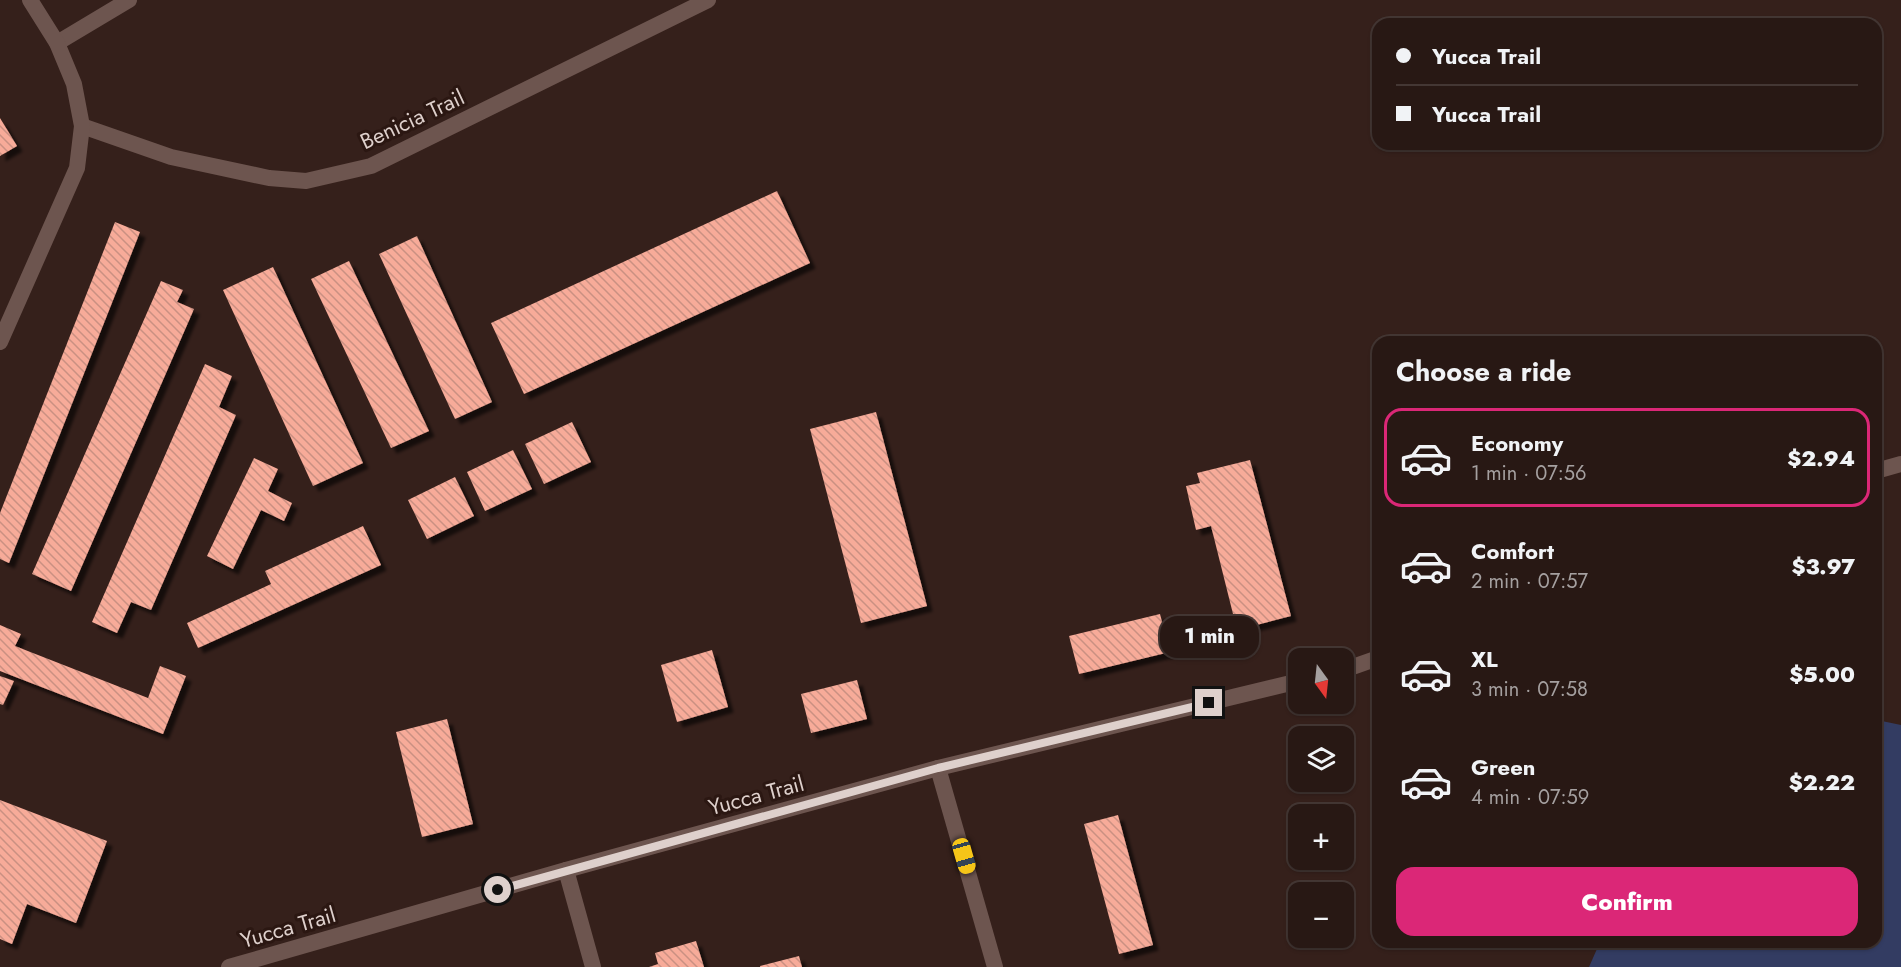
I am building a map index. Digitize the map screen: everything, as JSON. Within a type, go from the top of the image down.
[{"type":"street","points":[[0,342],[77,168],[82,126],[74,84],[57,43],[30,0]]},
{"type":"street","points":[[57,43],[129,0]]},
{"type":"street","name":"Benicia Trail","points":[[82,126],[171,157],[269,178],[306,181],[371,166],[708,0]]},
{"type":"street","points":[[1882,469],[1901,464]]},
{"type":"street","points":[[1354,666],[1372,660]]},
{"type":"street","name":"Yucca Trail","points":[[229,967],[566,870],[938,768],[1288,684]]},
{"type":"street","points":[[938,768],[995,967]]},
{"type":"street","points":[[566,870],[593,967]]},
{"type":"shaded area","points":[[1882,721],[1901,725],[1901,967],[1589,967],[1597,948],[1882,948]]},
{"type":"building","points":[[0,118],[17,146],[0,156]]},
{"type":"building","points":[[777,191],[810,263],[524,394],[491,323]]},
{"type":"building","points":[[115,222],[140,232],[9,563],[0,559],[0,513]]},
{"type":"building","points":[[417,236],[492,402],[455,419],[379,254]]},
{"type":"building","points":[[349,261],[429,431],[391,448],[311,279]]},
{"type":"building","points":[[273,267],[363,463],[313,486],[223,290]]},
{"type":"building","points":[[161,281],[183,290],[177,302],[194,309],[71,591],[32,574]]},
{"type":"building","points":[[205,364],[232,376],[219,407],[236,415],[151,610],[131,602],[117,633],[92,622]]},
{"type":"building","points":[[876,412],[927,606],[861,623],[810,429]]},
{"type":"building","points":[[572,422],[591,462],[544,484],[525,444]]},
{"type":"building","points":[[513,450],[532,489],[485,511],[467,472]]},
{"type":"building","points":[[254,458],[278,469],[268,491],[292,503],[284,521],[261,510],[233,569],[207,556]]},
{"type":"building","points":[[1250,460],[1291,616],[1237,630],[1211,526],[1196,530],[1186,486],[1200,483],[1197,473]]},
{"type":"building","points":[[455,477],[474,516],[427,539],[408,500]]},
{"type":"building","points":[[363,526],[381,565],[198,648],[187,623],[271,584],[265,571]]},
{"type":"building","points":[[1160,614],[1170,652],[1079,674],[1069,636]]},
{"type":"building","points":[[0,625],[21,634],[15,646],[148,698],[160,666],[186,676],[163,734],[0,671]]},
{"type":"building","points":[[712,650],[728,707],[677,722],[661,665]]},
{"type":"building","points":[[0,676],[14,681],[3,705],[0,704]]},
{"type":"building","points":[[857,680],[867,719],[811,733],[801,694]]},
{"type":"building","points":[[447,719],[473,824],[422,837],[396,732]]},
{"type":"building","points":[[0,800],[107,841],[76,923],[27,904],[12,944],[0,939]]},
{"type":"building","points":[[1118,815],[1153,945],[1119,954],[1084,824]]},
{"type":"building","points":[[696,941],[704,967],[649,967],[658,964],[655,953]]},
{"type":"building","points":[[799,956],[802,967],[760,967],[760,966]]},
{"type":"route","points":[[498,890],[938,768],[1209,703]]}]
